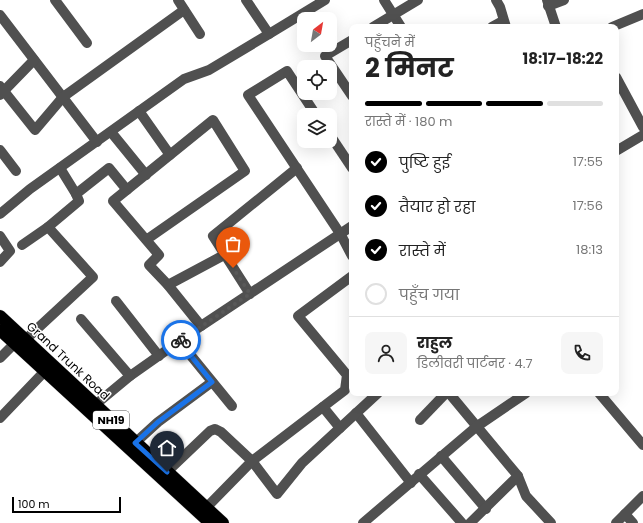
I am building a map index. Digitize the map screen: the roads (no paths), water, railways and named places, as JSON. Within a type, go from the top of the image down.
[{"type":"highway","name":"Grand Trunk Road","points":[[0,316],[44,372],[210,523]]},
{"type":"highway","name":"Grand Trunk Road","points":[[0,330],[20,341],[95,405],[223,523]]},
{"type":"street","points":[[55,0],[87,43]]},
{"type":"street","points":[[178,0],[200,34]]},
{"type":"street","points":[[246,0],[269,34]]},
{"type":"street","points":[[0,214],[30,189],[184,79],[209,70],[325,0]]},
{"type":"street","points":[[384,0],[399,24]]},
{"type":"street","points":[[378,24],[418,0]]},
{"type":"street","points":[[496,0],[500,7],[504,24]]},
{"type":"street","points":[[555,24],[547,3],[564,0]]},
{"type":"street","points":[[34,60],[1,91],[35,130],[63,97],[184,10]]},
{"type":"street","points":[[619,24],[643,14]]},
{"type":"street","points":[[0,15],[4,27],[34,60],[97,142]]},
{"type":"street","points":[[349,42],[325,56],[349,92]]},
{"type":"street","points":[[311,108],[286,71],[248,95],[341,235],[349,250]]},
{"type":"street","points":[[619,82],[643,127]]},
{"type":"street","points":[[139,111],[170,155]]},
{"type":"street","points":[[146,240],[245,171],[213,120],[113,201],[146,240],[160,255],[149,265],[168,285],[201,326]]},
{"type":"street","points":[[111,132],[146,175]]},
{"type":"street","points":[[619,149],[643,135]]},
{"type":"street","points":[[337,146],[349,164]]},
{"type":"street","points":[[0,150],[16,171]]},
{"type":"street","points":[[22,245],[48,227],[79,201],[60,168]]},
{"type":"street","points":[[76,194],[109,168],[127,190]]},
{"type":"street","points":[[250,294],[213,236],[297,168]]},
{"type":"street","points":[[0,358],[92,277],[48,227]]},
{"type":"street","points":[[95,405],[130,376],[179,341],[349,228]]},
{"type":"street","points":[[0,236],[10,251],[0,262]]},
{"type":"street","points":[[168,285],[224,255]]},
{"type":"street","points":[[206,508],[252,461],[345,390],[347,375],[298,316],[349,278]]},
{"type":"street","points":[[116,301],[159,356]]},
{"type":"street","points":[[81,319],[130,376]]},
{"type":"street","points":[[179,341],[232,406]]},
{"type":"street","points":[[0,418],[44,372]]},
{"type":"street","points":[[135,443],[158,422],[212,382]]},
{"type":"street","points":[[167,472],[210,431],[215,429],[221,432],[252,461],[277,494],[302,463],[375,396]]},
{"type":"street","points":[[420,420],[445,396]]},
{"type":"street","points":[[450,396],[518,476],[526,496],[551,523]]},
{"type":"street","points":[[363,523],[476,427],[522,396]]},
{"type":"street","points":[[602,396],[643,445]]},
{"type":"street","points":[[323,407],[340,428]]},
{"type":"street","points":[[356,412],[411,483]]},
{"type":"street","points":[[441,456],[486,509]]},
{"type":"street","points":[[419,474],[444,500],[462,523]]},
{"type":"street","points":[[470,523],[518,476]]},
{"type":"street","points":[[616,523],[643,496]]},
{"type":"street","points":[[625,514],[633,523]]}]
